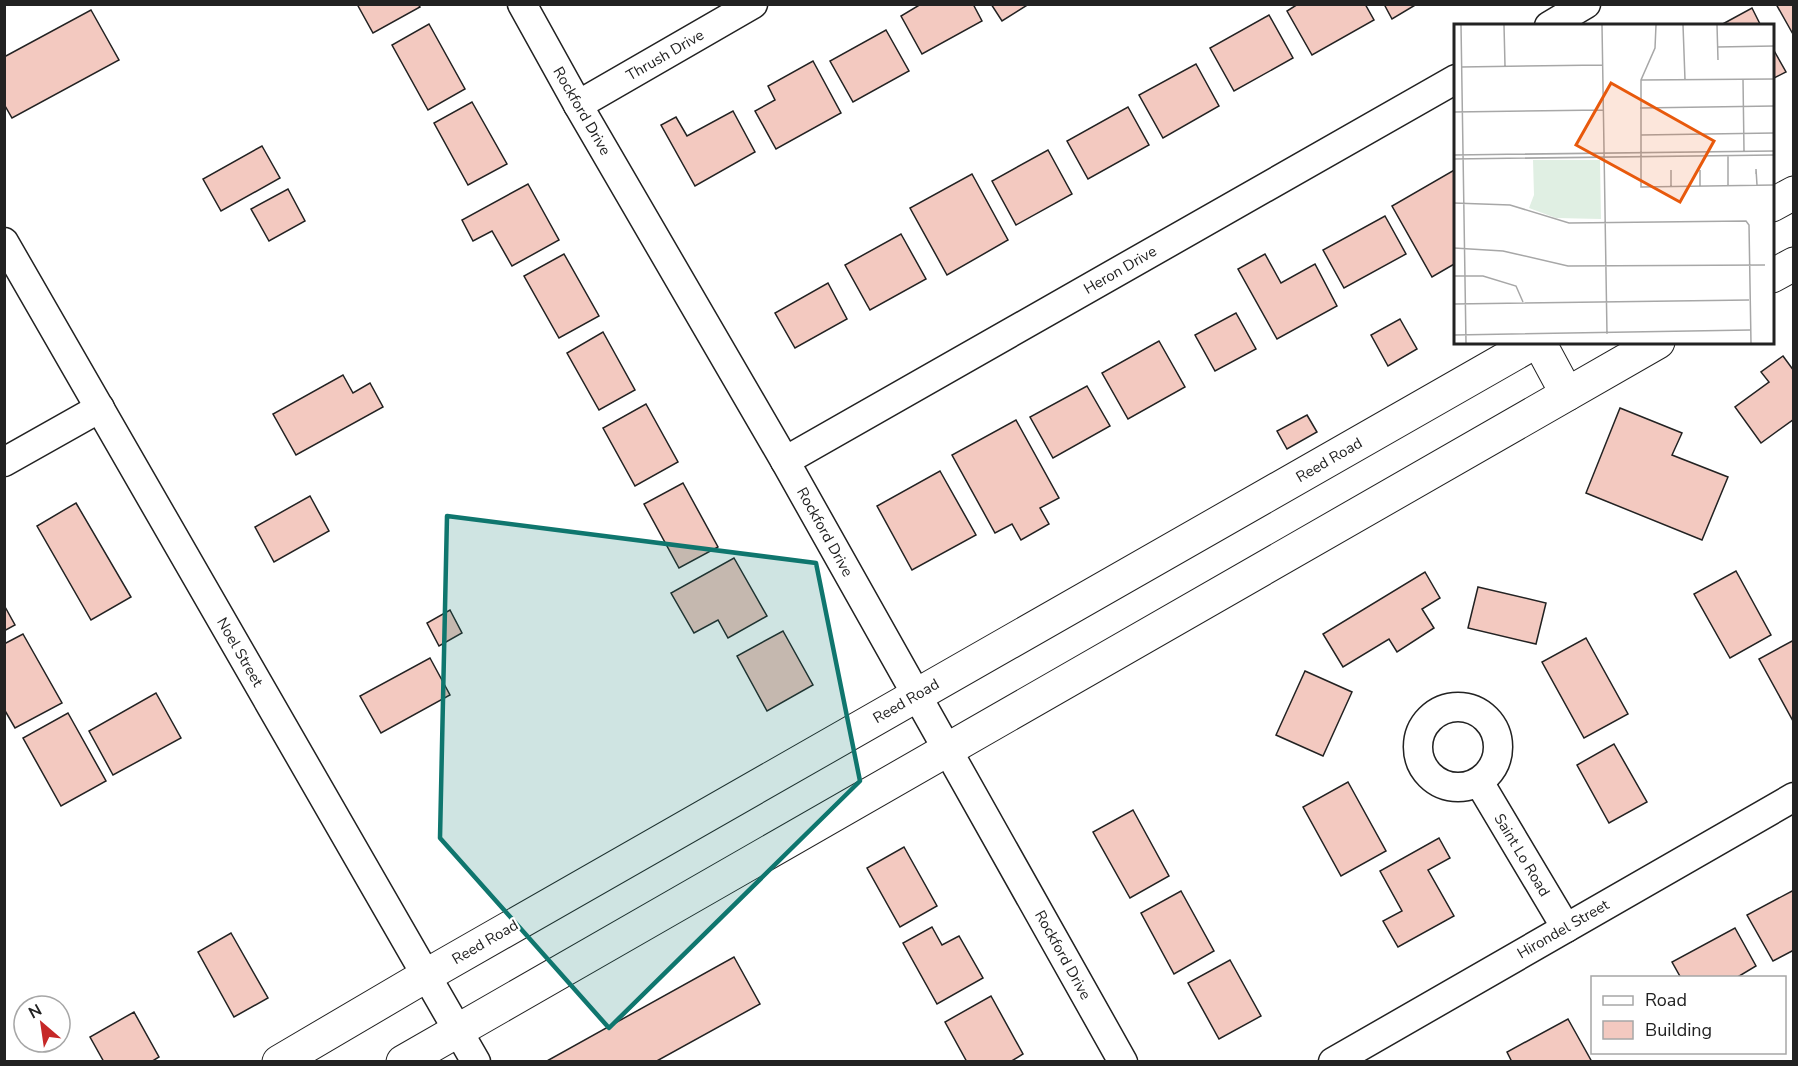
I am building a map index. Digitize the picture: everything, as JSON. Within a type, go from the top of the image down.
[{"type":"street","name":"Rockford Drive","points":[[522,4],[578,105],[785,461],[1123,1062]]},
{"type":"street","name":"Thrush Drive","points":[[578,105],[753,4]]},
{"type":"street","points":[[1553,24],[1586,4]]},
{"type":"street","name":"Heron Drive","points":[[785,461],[1454,80]]},
{"type":"street","points":[[1774,204],[1794,193]]},
{"type":"street","name":"Noel Street","points":[[4,242],[476,1062]]},
{"type":"street","points":[[1774,275],[1794,264]]},
{"type":"street","name":"Reed Road","points":[[279,1062],[916,695],[1533,344]]},
{"type":"street","points":[[1538,344],[1567,394]]},
{"type":"street","points":[[403,1062],[1654,344]]},
{"type":"street","points":[[4,462],[100,408]]},
{"type":"street","name":"Saint Lo Road","points":[[1479,782],[1566,928]]},
{"type":"street","name":"Hirondel Street","points":[[1333,1062],[1794,797]]},
{"type":"highlighted area","points":[[447,516],[816,563],[860,781],[609,1028],[440,838]]},
{"type":"building","points":[[357,4],[418,4],[420,7],[373,33]]},
{"type":"building","points":[[921,4],[973,4],[982,21],[922,54],[901,16]]},
{"type":"building","points":[[991,4],[1029,4],[1002,21]]},
{"type":"building","points":[[1298,4],[1365,4],[1374,20],[1312,55],[1287,11]]},
{"type":"building","points":[[1384,4],[1417,4],[1392,19]]},
{"type":"building","points":[[1776,4],[1794,4],[1794,36]]},
{"type":"building","points":[[1752,8],[1760,24],[1723,24]]},
{"type":"building","points":[[91,10],[119,60],[12,118],[4,104],[4,57]]},
{"type":"building","points":[[1269,15],[1293,58],[1234,91],[1210,48]]},
{"type":"building","points":[[429,24],[465,89],[428,110],[392,45]]},
{"type":"building","points":[[886,30],[909,71],[853,102],[830,61]]},
{"type":"building","points":[[1774,51],[1786,72],[1774,78]]},
{"type":"building","points":[[813,61],[841,113],[776,149],[755,111],[775,100],[768,86]]},
{"type":"building","points":[[1196,64],[1219,106],[1163,138],[1139,95]]},
{"type":"building","points":[[472,102],[507,164],[468,185],[434,123]]},
{"type":"building","points":[[1128,107],[1149,145],[1088,179],[1067,141]]},
{"type":"building","points":[[733,111],[755,152],[695,186],[661,125],[676,117],[687,136]]},
{"type":"building","points":[[262,146],[280,178],[221,211],[203,179]]},
{"type":"building","points":[[1048,150],[1072,194],[1016,225],[992,181]]},
{"type":"building","points":[[1454,170],[1454,264],[1432,277],[1392,206]]},
{"type":"building","points":[[972,174],[1008,240],[947,275],[910,208]]},
{"type":"building","points":[[528,184],[559,240],[512,266],[492,231],[473,241],[462,220]]},
{"type":"building","points":[[288,189],[305,221],[269,241],[251,209]]},
{"type":"building","points":[[1385,216],[1406,254],[1344,288],[1323,250]]},
{"type":"building","points":[[901,234],[926,279],[870,310],[845,265]]},
{"type":"building","points":[[564,254],[599,316],[559,338],[524,276]]},
{"type":"building","points":[[1265,254],[1281,283],[1315,264],[1337,306],[1277,339],[1238,269]]},
{"type":"building","points":[[828,283],[847,319],[795,348],[775,313]]},
{"type":"building","points":[[1236,313],[1256,349],[1215,371],[1195,335]]},
{"type":"building","points":[[1400,319],[1417,349],[1388,366],[1371,335]]},
{"type":"building","points":[[603,332],[635,390],[599,410],[567,353]]},
{"type":"building","points":[[1159,341],[1185,387],[1128,419],[1102,373]]},
{"type":"building","points":[[1783,356],[1794,371],[1794,419],[1761,443],[1735,407],[1769,382],[1761,372]]},
{"type":"building","points":[[343,375],[353,393],[370,383],[383,407],[296,455],[273,414]]},
{"type":"building","points":[[1087,386],[1110,426],[1053,458],[1030,417]]},
{"type":"building","points":[[646,404],[678,462],[635,486],[603,428]]},
{"type":"building","points":[[1620,408],[1682,433],[1672,455],[1728,477],[1702,540],[1586,493]]},
{"type":"building","points":[[1307,415],[1317,432],[1287,449],[1277,431]]},
{"type":"building","points":[[1016,420],[1059,498],[1040,508],[1049,524],[1021,540],[1012,524],[995,533],[952,455]]},
{"type":"building","points":[[940,471],[976,535],[912,570],[877,506]]},
{"type":"building","points":[[683,483],[718,547],[679,568],[644,504]]},
{"type":"building","points":[[310,496],[329,531],[274,562],[255,527]]},
{"type":"building","points":[[76,503],[131,597],[91,620],[37,526]]},
{"type":"building","points":[[734,558],[767,616],[728,638],[718,620],[694,633],[671,593]]},
{"type":"building","points":[[1736,571],[1771,635],[1730,658],[1694,594]]},
{"type":"building","points":[[1425,572],[1440,598],[1422,609],[1434,628],[1397,652],[1389,639],[1343,667],[1323,634]]},
{"type":"building","points":[[1478,587],[1546,603],[1536,644],[1468,628]]},
{"type":"building","points":[[4,605],[15,625],[4,631]]},
{"type":"building","points":[[450,610],[462,633],[439,646],[427,623]]},
{"type":"building","points":[[783,631],[813,685],[767,711],[737,656]]},
{"type":"building","points":[[23,634],[62,703],[15,728],[4,709],[4,644]]},
{"type":"building","points":[[1586,638],[1628,714],[1584,738],[1542,662]]},
{"type":"building","points":[[1794,640],[1794,721],[1793,721],[1759,659]]},
{"type":"building","points":[[430,658],[450,695],[381,733],[360,696]]},
{"type":"building","points":[[1305,671],[1352,692],[1323,756],[1276,735]]},
{"type":"building","points":[[156,693],[181,738],[113,775],[89,731]]},
{"type":"building","points":[[68,713],[106,781],[61,806],[23,738]]},
{"type":"building","points":[[1614,744],[1647,802],[1609,823],[1577,765]]},
{"type":"building","points":[[1348,782],[1386,851],[1341,876],[1303,807]]},
{"type":"building","points":[[1133,810],[1169,876],[1130,898],[1093,832]]},
{"type":"building","points":[[1439,838],[1450,858],[1428,870],[1454,916],[1398,947],[1383,921],[1402,911],[1380,871]]},
{"type":"building","points":[[904,847],[937,906],[900,927],[867,868]]},
{"type":"building","points":[[1794,890],[1794,950],[1773,961],[1747,915]]},
{"type":"building","points":[[1181,891],[1214,951],[1174,974],[1141,913]]},
{"type":"building","points":[[932,927],[942,945],[959,936],[983,978],[937,1004],[903,943]]},
{"type":"building","points":[[1735,928],[1756,966],[1739,976],[1680,976],[1672,962]]},
{"type":"building","points":[[231,933],[268,998],[234,1017],[198,952]]},
{"type":"building","points":[[734,957],[760,1004],[655,1062],[545,1062]]},
{"type":"building","points":[[1230,960],[1261,1016],[1219,1039],[1188,983]]},
{"type":"building","points":[[991,996],[1023,1054],[1010,1062],[967,1062],[945,1022]]},
{"type":"building","points":[[134,1012],[159,1057],[151,1062],[104,1062],[90,1037]]},
{"type":"building","points":[[1568,1019],[1592,1062],[1512,1062],[1507,1052]]}]
